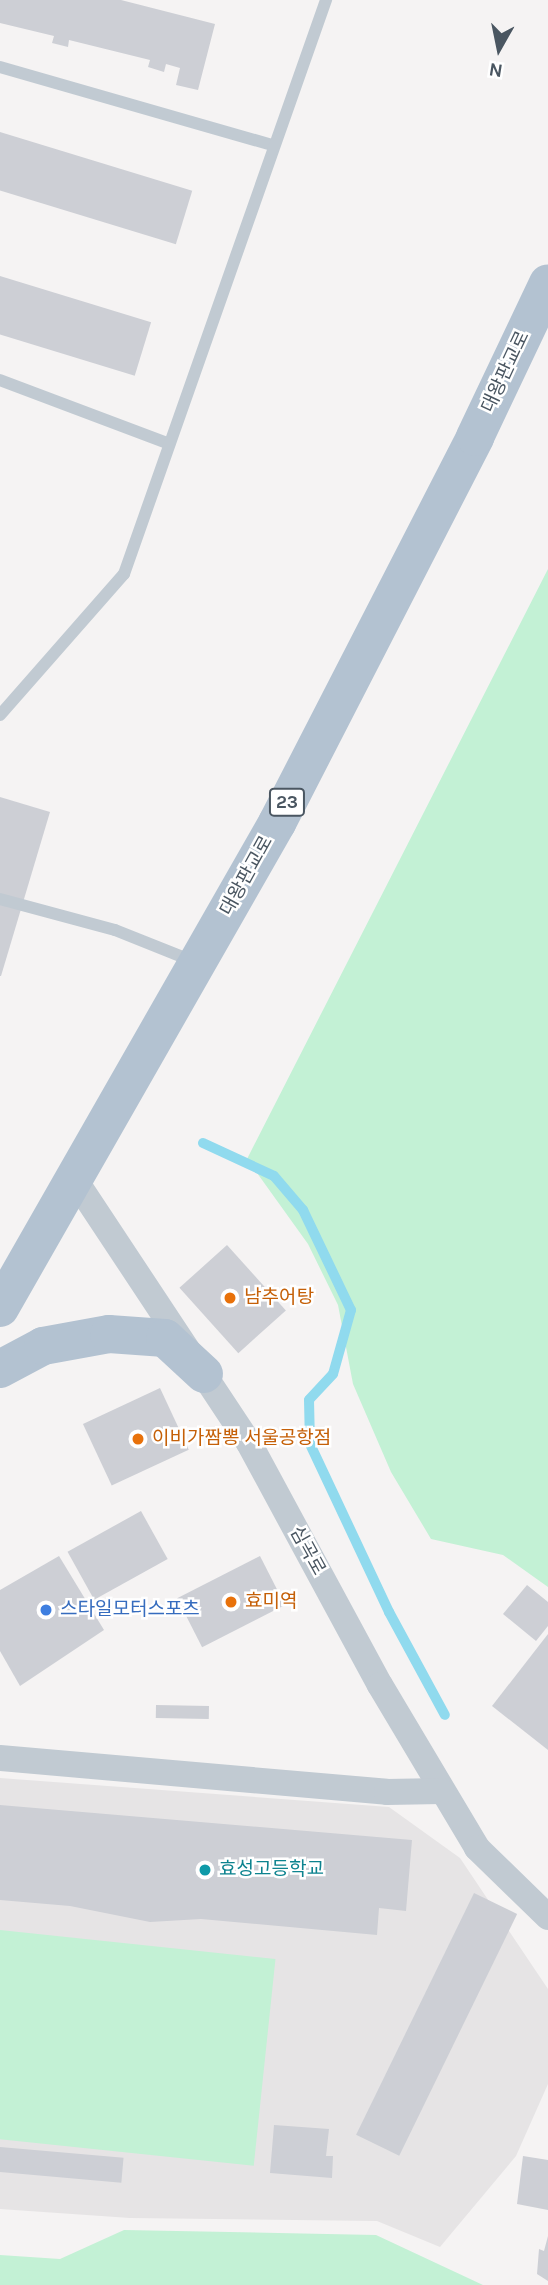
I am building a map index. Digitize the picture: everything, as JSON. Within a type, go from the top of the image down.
[{"type":"main road","name":"대왕판교로","points":[[0,1308],[277,823],[475,437],[548,283]]},
{"type":"main road","points":[[0,1368],[43,1346],[109,1334],[165,1338],[204,1374]]},
{"type":"street","name":"심곡로","points":[[73,1177],[249,1443],[441,1791],[477,1848],[548,1917]]},
{"type":"street","points":[[0,1758],[387,1792],[441,1791]]},
{"type":"lane","points":[[0,715],[124,574],[272,145],[326,0]]},
{"type":"lane","points":[[0,67],[272,145]]},
{"type":"lane","points":[[0,380],[169,444]]},
{"type":"lane","points":[[0,899],[115,930],[199,963]]},
{"type":"shaded area","points":[[0,1778],[389,1807],[460,1858],[548,1989],[548,2084],[516,2156],[440,2247],[377,2221],[130,2218],[0,2209]]},
{"type":"green space","points":[[548,569],[548,1587],[503,1555],[431,1539],[391,1472],[353,1384],[338,1305],[308,1244],[247,1159]]},
{"type":"green space","points":[[0,1930],[275,1959],[254,2166],[0,2139]]},
{"type":"green space","points":[[124,2230],[376,2235],[483,2285],[0,2285],[0,2255],[60,2259]]},
{"type":"building","points":[[0,0],[121,0],[215,24],[198,90],[176,85],[180,68],[166,64],[164,72],[148,67],[150,60],[69,40],[68,47],[52,43],[54,36],[0,23]]},
{"type":"building","points":[[0,132],[192,191],[176,244],[0,191]]},
{"type":"building","points":[[0,276],[151,322],[135,376],[0,335]]},
{"type":"building","points":[[0,797],[50,812],[1,976],[0,976]]},
{"type":"building","points":[[227,1245],[286,1310],[238,1353],[179,1288]]},
{"type":"building","name":"이비가짬뽕 서울공항점","points":[[160,1388],[189,1450],[112,1486],[83,1424]]},
{"type":"building","points":[[141,1511],[168,1559],[94,1600],[68,1552]]},
{"type":"building","name":"스타일모터스포츠","points":[[59,1556],[104,1630],[20,1686],[0,1651],[0,1590]]},
{"type":"building","name":"효미역","points":[[260,1556],[285,1605],[202,1647],[177,1598]]},
{"type":"building","points":[[527,1585],[548,1602],[548,1626],[536,1641],[503,1614]]},
{"type":"building","points":[[548,1634],[548,1750],[492,1706]]},
{"type":"building","points":[[156,1705],[209,1706],[209,1719],[156,1718]]},
{"type":"building","name":"효성고등학교","points":[[0,1805],[412,1840],[406,1911],[379,1908],[377,1935],[201,1919],[150,1922],[70,1906],[0,1900]]},
{"type":"building","points":[[474,1893],[517,1914],[399,2156],[356,2135]]},
{"type":"building","points":[[274,2125],[329,2129],[326,2156],[333,2156],[332,2178],[270,2173]]},
{"type":"building","points":[[0,2147],[124,2158],[121,2183],[0,2172]]},
{"type":"building","points":[[523,2156],[548,2160],[548,2210],[517,2204]]},
{"type":"building","points":[[548,2236],[548,2281],[537,2274],[539,2249],[544,2251]]},
{"type":"waterway","points":[[203,1143],[274,1176],[303,1210],[351,1310],[333,1374],[309,1400],[310,1444],[389,1612],[445,1715]]},
{"type":"place","name":"남추어탕","points":[[230,1298]]},
{"type":"place","name":"이비가짬뽕 서울공항점","points":[[138,1439]]},
{"type":"place","name":"효미역","points":[[231,1602]]},
{"type":"place","name":"스타일모터스포츠","points":[[46,1610]]},
{"type":"place","name":"효성고등학교","points":[[205,1870]]}]
